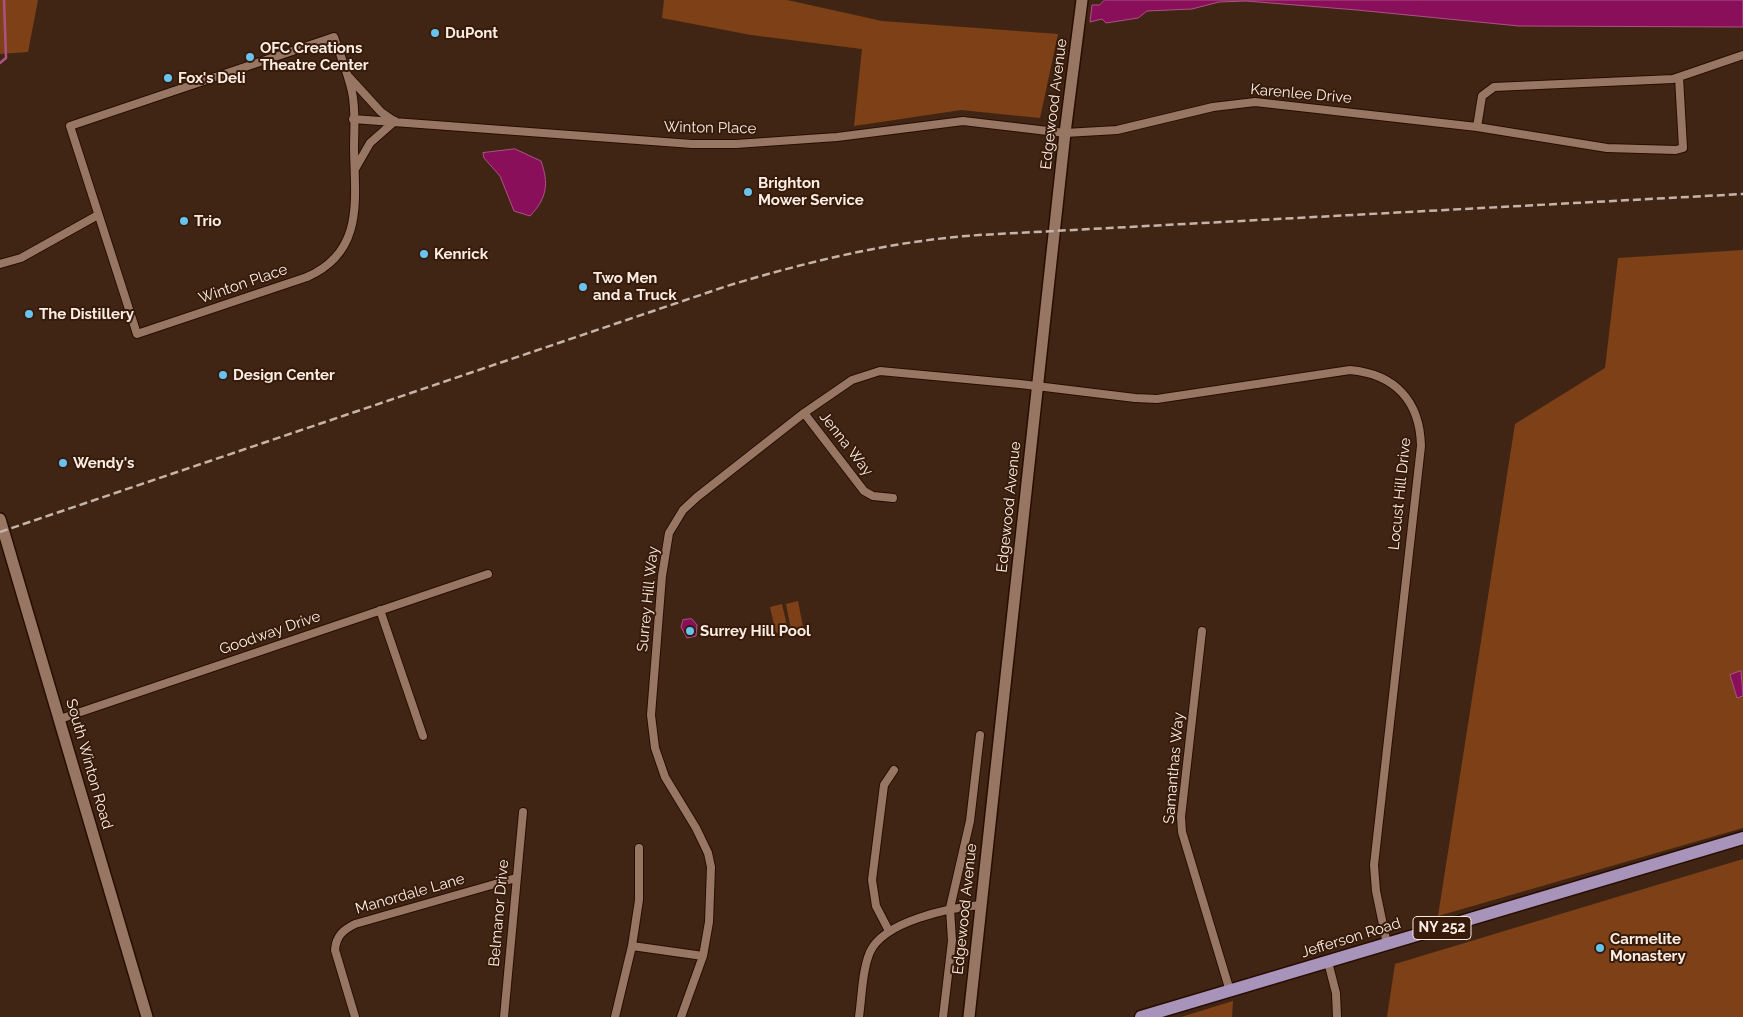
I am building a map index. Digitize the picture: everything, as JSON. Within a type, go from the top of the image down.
[{"type":"main road","name":"Jefferson Road","points":[[1141,1017],[1743,838]]},
{"type":"street","name":"Edgewood Avenue","points":[[969,1017],[1065,133],[1082,0]]},
{"type":"street","name":"Winton Place","points":[[334,38],[353,94],[353,119],[353,224],[346,243],[337,258],[307,277],[137,334],[70,126],[334,38]]},
{"type":"street","points":[[1477,127],[1482,96],[1494,87],[1672,80],[1743,55]]},
{"type":"street","points":[[346,73],[381,112],[395,121],[370,144],[354,170]]},
{"type":"street","name":"Karenlee Drive","points":[[1065,133],[1117,130],[1213,107],[1255,102],[1477,127],[1607,148],[1676,150],[1683,148],[1679,77]]},
{"type":"street","name":"Winton Place","points":[[353,119],[692,144],[736,144],[837,137],[963,121],[1065,133]]},
{"type":"street","points":[[0,264],[20,258],[98,215]]},
{"type":"street","name":"Locust Hill Drive","points":[[1037,387],[1135,398],[1157,398],[1350,370],[1363,372],[1386,380],[1407,399],[1417,418],[1421,446],[1374,865],[1376,891],[1387,944]]},
{"type":"street","name":"Surrey Hill Way","points":[[681,1017],[703,956],[709,922],[710,860],[696,828],[665,777],[655,748],[651,715],[662,576],[669,533],[684,510],[697,497],[804,414],[852,380],[880,371],[1037,387]]},
{"type":"street","name":"Jenna Way","points":[[804,414],[864,491],[873,496],[894,498]]},
{"type":"street","name":"South Winton Road","points":[[0,519],[147,1017]]},
{"type":"street","name":"Goodway Drive","points":[[60,719],[488,574]]},
{"type":"street","points":[[380,610],[423,736]]},
{"type":"street","name":"Samanthas Way","points":[[1202,631],[1181,817],[1182,832],[1230,991]]},
{"type":"street","points":[[943,1017],[952,941],[950,908],[970,821],[980,735]]},
{"type":"street","points":[[889,931],[876,906],[872,880],[884,786],[894,770]]},
{"type":"street","name":"Belmanor Drive","points":[[504,1017],[523,812]]},
{"type":"street","points":[[615,1017],[632,946],[639,900],[639,848]]},
{"type":"street","name":"Manordale Lane","points":[[355,1017],[335,950],[336,942],[342,932],[355,924],[516,878]]},
{"type":"street","points":[[859,1017],[867,961],[878,941],[889,931],[950,908],[980,904]]},
{"type":"street","points":[[632,946],[703,956]]},
{"type":"street","points":[[1328,962],[1336,993],[1337,1017]]},
{"type":"shaded area","points":[[0,0],[38,0],[28,52],[0,54]]},
{"type":"shaded area","points":[[664,0],[787,0],[882,21],[1058,34],[1040,118],[961,110],[854,126],[862,49],[751,35],[662,18]]},
{"type":"shaded area","points":[[1105,0],[1743,0],[1743,27],[1519,26],[1246,1],[1219,2],[1192,9],[1147,11],[1138,18],[1106,23],[1102,19],[1090,22],[1092,5],[1099,5]]},
{"type":"shaded area","points":[[515,149],[541,161],[544,169],[546,184],[543,197],[530,216],[514,211],[500,176],[484,158],[483,153]]},
{"type":"shaded area","points":[[1743,250],[1743,828],[1438,916],[1515,424],[1605,368],[1618,258]]},
{"type":"shaded area","points":[[798,601],[803,627],[791,629],[786,604]]},
{"type":"shaded area","points":[[782,604],[788,630],[776,633],[770,607]]},
{"type":"shaded area","name":"Surrey Hill Pool","points":[[692,619],[697,625],[696,636],[687,638],[681,627],[683,620]]},
{"type":"shaded area","points":[[1741,671],[1743,696],[1737,698],[1730,675]]},
{"type":"shaded area","points":[[1743,859],[1743,1017],[1387,1017],[1395,964]]},
{"type":"shaded area","points":[[1233,1001],[1232,1017],[1181,1017]]},
{"type":"waterway","points":[[0,63],[6,58],[4,0]]},
{"type":"railway","points":[[0,532],[727,286],[851,253],[915,242],[979,235],[1743,194]]},
{"type":"place","name":"DuPont","points":[[435,33]]},
{"type":"place","name":"OFC Creations Theatre Center","points":[[250,57]]},
{"type":"place","name":"Fox's Deli","points":[[168,78]]},
{"type":"place","name":"Brighton Mower Service","points":[[748,192]]},
{"type":"place","name":"Trio","points":[[184,221]]},
{"type":"place","name":"Kenrick","points":[[424,254]]},
{"type":"place","name":"Two Men and a Truck","points":[[583,287]]},
{"type":"place","name":"The Distillery","points":[[29,314]]},
{"type":"place","name":"Design Center","points":[[223,375]]},
{"type":"place","name":"Wendy's","points":[[63,463]]},
{"type":"place","name":"Surrey Hill Pool","points":[[690,631]]},
{"type":"place","name":"Carmelite Monastery","points":[[1600,948]]}]
